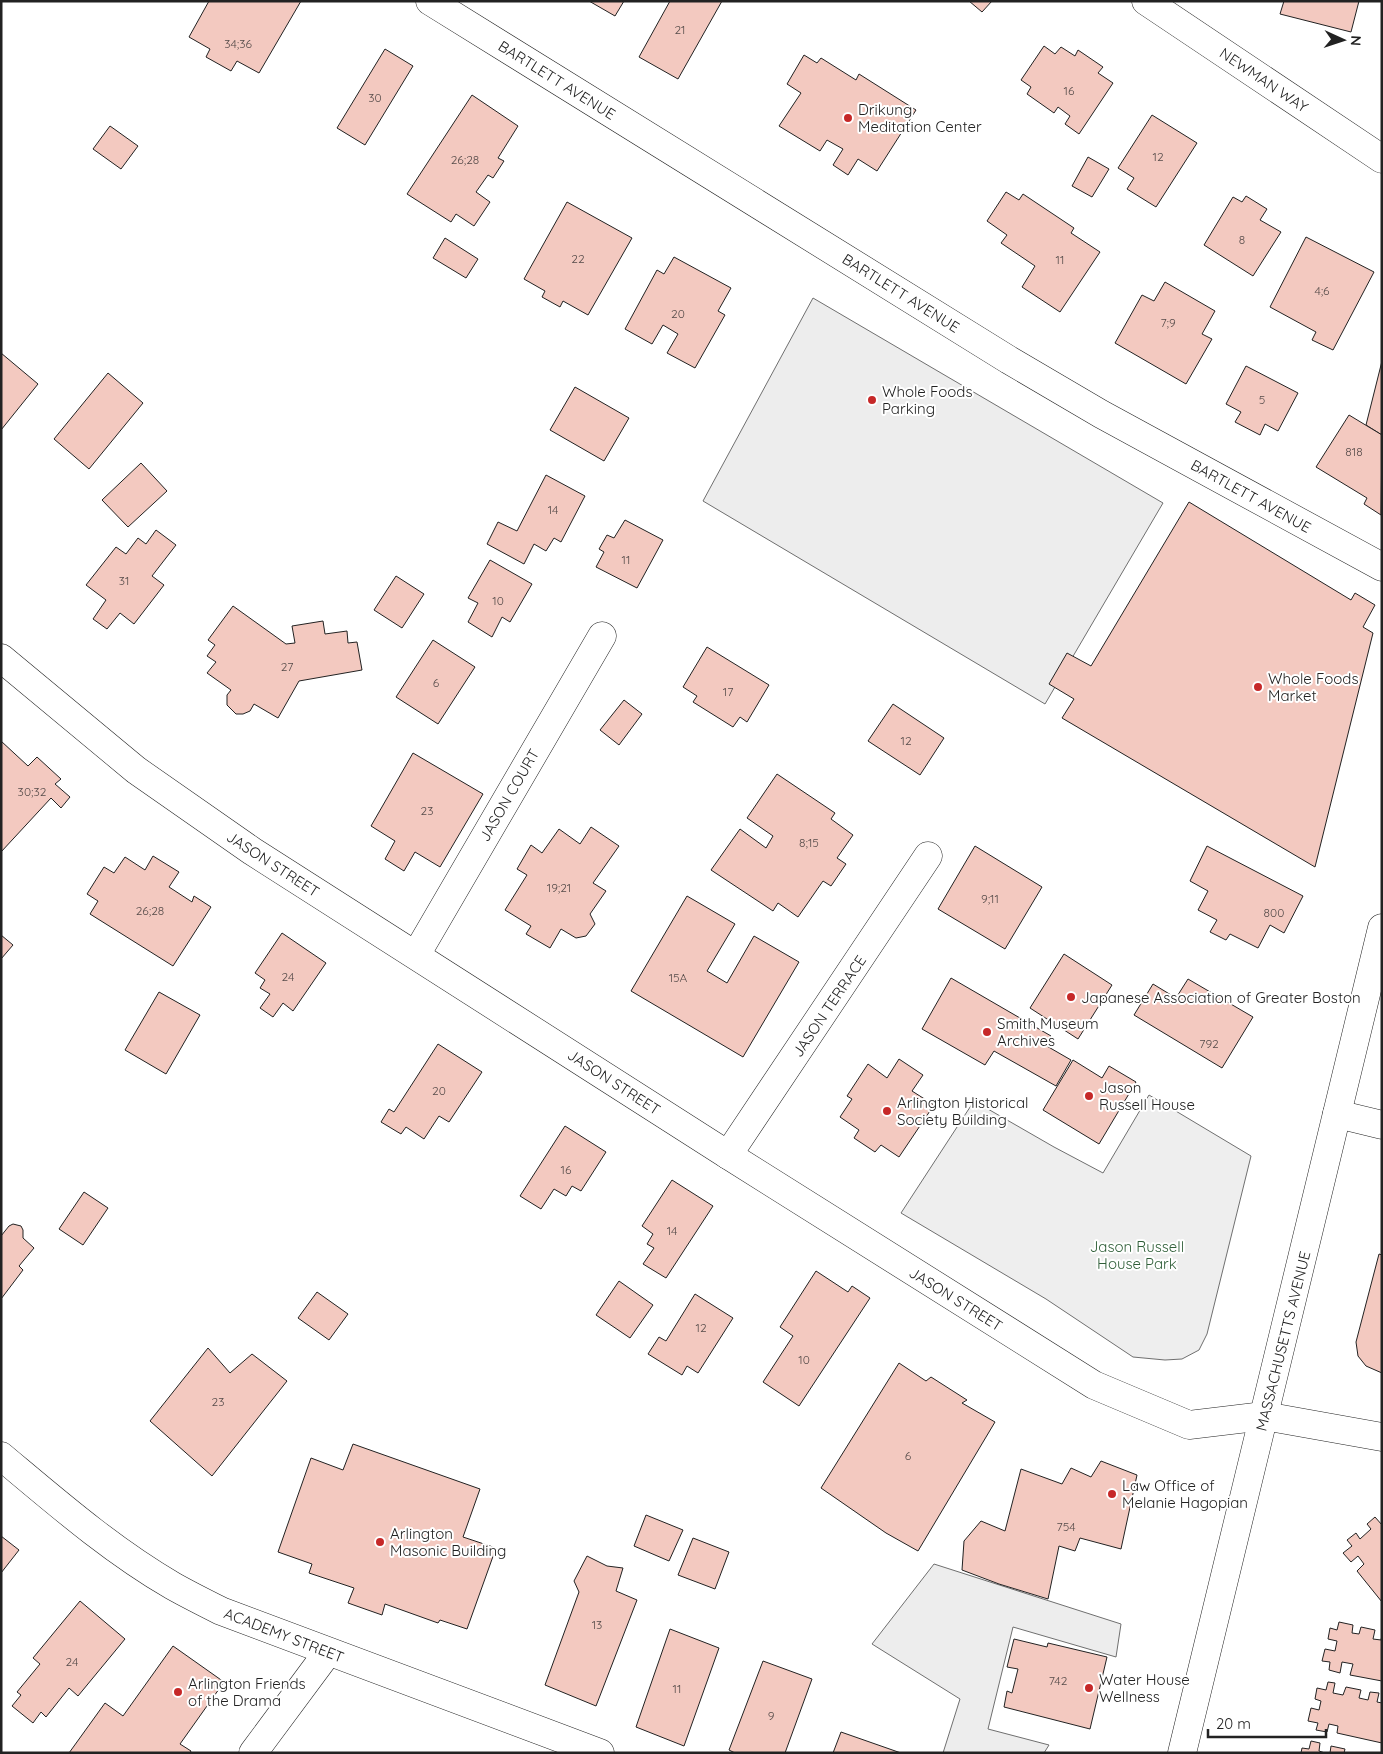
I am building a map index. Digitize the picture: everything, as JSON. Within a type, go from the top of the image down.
[{"type":"street","name":"BARTLETT AVENUE","points":[[430,1],[1009,360],[1110,419],[1382,567]]},
{"type":"street","name":"NEWMAN WAY","points":[[1146,1],[1382,159]]},
{"type":"street","name":"JASON COURT","points":[[416,955],[602,636]]},
{"type":"street","name":"JASON STREET","points":[[1,658],[151,782],[252,851],[728,1155],[1094,1385],[1189,1425],[1264,1416],[1382,1437]]},
{"type":"street","name":"JASON TERRACE","points":[[728,1155],[928,856]]},
{"type":"street","name":"MASSACHUSETTS AVENUE","points":[[1182,1753],[1382,928]]},
{"type":"street","points":[[1337,1114],[1382,1125]]},
{"type":"street","name":"ACADEMY STREET","points":[[1,1456],[57,1503],[115,1547],[173,1586],[221,1611],[600,1753]]},
{"type":"street","points":[[253,1753],[328,1652]]},
{"type":"green space","name":"Jason Russell House Park","points":[[1149,1095],[1251,1156],[1207,1334],[1199,1350],[1182,1359],[1165,1360],[1133,1357],[1046,1299],[901,1213],[974,1101],[1103,1173]]},
{"type":"shaded area","name":"Whole Foods Parking","points":[[813,298],[1163,503],[1045,704],[703,501]]},
{"type":"shaded area","points":[[934,1564],[1121,1624],[1116,1657],[1013,1627],[988,1729],[1049,1745],[1044,1753],[943,1753],[960,1699],[872,1644]]},
{"type":"building","points":[[209,1],[301,1],[259,73],[237,61],[231,71],[206,57],[210,49],[189,37]]},
{"type":"building","points":[[589,1],[624,1],[615,16]]},
{"type":"building","points":[[670,1],[722,1],[678,79],[639,57]]},
{"type":"building","points":[[969,1],[992,1],[982,12]]},
{"type":"building","points":[[1284,1],[1359,1],[1351,32],[1280,14]]},
{"type":"building","points":[[1044,46],[1055,54],[1061,47],[1075,56],[1078,50],[1103,67],[1098,73],[1113,83],[1079,134],[1065,124],[1070,116],[1058,107],[1054,113],[1027,94],[1031,87],[1021,80]]},
{"type":"building","points":[[385,49],[413,66],[365,145],[337,128]]},
{"type":"building","name":"Drikung Meditation Center","points":[[804,55],[817,63],[821,58],[856,80],[859,74],[916,110],[877,171],[858,159],[848,175],[833,165],[843,149],[827,140],[820,151],[779,126],[801,93],[787,84]]},
{"type":"building","points":[[472,95],[518,126],[498,158],[504,161],[493,178],[488,175],[476,192],[490,202],[474,226],[456,214],[451,222],[407,194]]},
{"type":"building","points":[[1152,115],[1197,143],[1156,207],[1127,189],[1134,178],[1118,168]]},
{"type":"building","points":[[110,126],[138,146],[121,169],[93,149]]},
{"type":"building","points":[[1088,157],[1109,169],[1092,197],[1072,186]]},
{"type":"building","points":[[1006,192],[1019,200],[1023,194],[1074,228],[1071,233],[1100,252],[1060,312],[1022,287],[1035,266],[1001,243],[1007,235],[987,221]]},
{"type":"building","points":[[1246,196],[1267,209],[1260,220],[1281,232],[1253,276],[1204,245],[1233,197],[1242,202]]},
{"type":"building","points":[[567,202],[632,238],[588,315],[563,301],[560,307],[542,297],[545,291],[524,279]]},
{"type":"building","points":[[1306,237],[1374,272],[1333,350],[1312,340],[1316,332],[1270,307]]},
{"type":"building","points":[[445,238],[478,259],[466,278],[433,258]]},
{"type":"building","points":[[674,257],[731,288],[718,311],[725,315],[695,368],[667,353],[678,334],[663,325],[652,344],[625,329],[657,270],[664,274]]},
{"type":"building","points":[[1165,282],[1215,311],[1202,334],[1212,339],[1186,384],[1115,343],[1142,295],[1154,301]]},
{"type":"building","points":[[1,353],[38,384],[1,430]]},
{"type":"building","points":[[1382,361],[1382,435],[1366,425]]},
{"type":"building","points":[[1246,366],[1298,393],[1278,431],[1265,424],[1260,435],[1235,422],[1241,412],[1226,404]]},
{"type":"building","points":[[108,373],[143,403],[89,469],[54,439]]},
{"type":"building","points":[[575,387],[629,418],[604,461],[550,430]]},
{"type":"building","points":[[1349,415],[1382,435],[1381,515],[1364,504],[1367,498],[1316,467]]},
{"type":"building","points":[[141,463],[167,491],[128,527],[102,500]]},
{"type":"building","points":[[546,475],[585,496],[561,542],[554,538],[546,551],[534,544],[524,564],[487,544],[498,522],[517,531]]},
{"type":"building","points":[[1189,502],[1351,600],[1355,593],[1375,605],[1363,627],[1373,633],[1315,867],[1062,718],[1074,699],[1049,684],[1067,653],[1091,666]]},
{"type":"building","points":[[625,520],[663,540],[637,588],[596,567],[604,552],[599,549],[607,535],[614,538]]},
{"type":"building","points":[[156,530],[176,545],[152,576],[164,585],[134,624],[120,613],[107,629],[93,619],[106,600],[86,585],[116,547],[126,554],[138,538],[146,544]]},
{"type":"building","points":[[490,560],[532,584],[510,622],[502,617],[492,637],[468,622],[478,603],[468,598]]},
{"type":"building","points":[[396,576],[424,594],[402,628],[374,610]]},
{"type":"building","points":[[233,606],[286,644],[295,643],[292,626],[323,621],[325,634],[347,631],[348,643],[357,642],[362,670],[299,681],[278,718],[254,704],[250,711],[236,714],[227,705],[227,695],[231,690],[207,673],[216,662],[207,656],[215,645],[208,640]]},
{"type":"building","points":[[433,640],[475,667],[438,724],[396,697]]},
{"type":"building","points":[[707,647],[769,685],[747,722],[740,717],[733,727],[693,702],[697,696],[683,687]]},
{"type":"building","points":[[624,700],[642,714],[619,745],[600,730]]},
{"type":"building","points":[[893,704],[944,738],[920,775],[868,741]]},
{"type":"building","points":[[1,741],[28,766],[37,757],[61,779],[55,784],[70,797],[61,808],[51,798],[1,852]]},
{"type":"building","points":[[413,753],[483,794],[440,867],[415,852],[404,871],[385,859],[395,841],[371,826]]},
{"type":"building","points":[[777,774],[835,813],[831,819],[853,835],[837,858],[846,864],[831,886],[823,881],[798,917],[778,903],[773,911],[711,870],[740,829],[766,848],[773,836],[747,818]]},
{"type":"building","points":[[591,827],[619,846],[593,883],[606,891],[590,914],[595,924],[586,936],[576,938],[561,929],[550,948],[526,934],[531,926],[505,910],[527,875],[517,869],[531,845],[542,853],[559,829],[580,844]]},
{"type":"building","points":[[975,846],[1042,887],[1005,949],[938,909]]},
{"type":"building","points":[[1207,846],[1303,896],[1284,933],[1270,925],[1258,948],[1230,934],[1226,940],[1210,932],[1217,920],[1198,910],[1208,891],[1190,881]]},
{"type":"building","points":[[153,856],[179,872],[169,887],[192,902],[194,896],[211,907],[173,966],[90,914],[98,901],[87,894],[104,867],[114,873],[125,857],[145,870]]},
{"type":"building","points":[[687,896],[735,924],[707,971],[727,983],[754,936],[799,962],[743,1057],[631,991]]},
{"type":"building","points":[[282,933],[326,963],[293,1011],[283,1003],[273,1017],[260,1008],[270,994],[260,988],[265,980],[255,973]]},
{"type":"building","points":[[1,935],[13,945],[1,959]]},
{"type":"building","name":"Japanese Association of Greater Boston","points":[[1064,954],[1112,985],[1078,1039],[1030,1008]]},
{"type":"building","name":"Smith Museum Archives","points":[[951,978],[1051,1036],[1045,1045],[1071,1060],[1056,1086],[994,1051],[985,1065],[922,1029]]},
{"type":"building","points":[[1188,979],[1253,1017],[1222,1068],[1134,1015],[1153,984],[1176,998]]},
{"type":"building","points":[[159,992],[200,1015],[166,1074],[125,1050]]},
{"type":"building","points":[[438,1044],[482,1072],[449,1122],[439,1116],[424,1139],[406,1127],[401,1134],[381,1122],[389,1109],[394,1112]]},
{"type":"building","name":"Arlington Historical Society Building","points":[[899,1059],[923,1075],[912,1091],[934,1105],[899,1157],[881,1145],[875,1152],[854,1138],[859,1130],[840,1117],[852,1099],[847,1096],[868,1064],[887,1078]]},
{"type":"building","name":"Jason Russell House","points":[[1073,1060],[1102,1078],[1109,1066],[1136,1082],[1099,1144],[1043,1110]]},
{"type":"building","points":[[565,1126],[606,1152],[581,1191],[572,1186],[566,1196],[554,1189],[541,1209],[520,1196]]},
{"type":"building","points":[[672,1180],[713,1206],[666,1278],[643,1264],[654,1248],[647,1244],[653,1234],[642,1226]]},
{"type":"building","points":[[84,1192],[108,1208],[83,1245],[59,1229]]},
{"type":"building","points":[[13,1224],[21,1226],[23,1238],[34,1248],[19,1266],[23,1270],[1,1299],[1,1236]]},
{"type":"building","points":[[1379,1254],[1382,1255],[1382,1373],[1366,1366],[1358,1356],[1356,1342]]},
{"type":"building","points":[[816,1271],[848,1292],[852,1286],[870,1298],[799,1406],[763,1382],[793,1336],[780,1327]]},
{"type":"building","points":[[619,1281],[653,1305],[630,1338],[596,1315]]},
{"type":"building","points":[[317,1292],[348,1314],[329,1340],[298,1318]]},
{"type":"building","points":[[695,1294],[733,1318],[698,1373],[687,1366],[682,1375],[648,1354],[659,1337],[666,1341]]},
{"type":"building","points":[[208,1348],[230,1373],[252,1354],[287,1381],[212,1476],[150,1421]]},
{"type":"building","points":[[899,1363],[926,1381],[931,1377],[967,1400],[962,1403],[995,1422],[918,1551],[886,1533],[821,1488]]},
{"type":"building","name":"Arlington Masonic Building","points":[[353,1444],[480,1489],[463,1537],[496,1548],[467,1629],[440,1620],[438,1623],[385,1604],[382,1615],[348,1603],[354,1588],[309,1573],[312,1564],[278,1552],[311,1458],[343,1470]]},
{"type":"building","points":[[1101,1461],[1137,1475],[1121,1549],[1080,1538],[1075,1551],[1059,1546],[1048,1599],[962,1570],[964,1541],[981,1521],[1005,1531],[1021,1469],[1062,1484],[1071,1468],[1091,1477]]},
{"type":"building","points":[[646,1515],[683,1530],[669,1561],[634,1546]]},
{"type":"building","points":[[1375,1517],[1382,1525],[1382,1602],[1357,1571],[1364,1564],[1358,1556],[1351,1562],[1343,1553],[1352,1546],[1347,1540],[1356,1533],[1360,1539],[1371,1529],[1367,1524]]},
{"type":"building","points":[[1,1536],[19,1550],[1,1573]]},
{"type":"building","points":[[693,1538],[729,1552],[715,1589],[678,1575]]},
{"type":"building","points":[[587,1556],[607,1566],[623,1568],[616,1591],[637,1600],[596,1706],[545,1685],[579,1592],[574,1581]]},
{"type":"building","points":[[80,1601],[125,1639],[78,1696],[69,1688],[46,1717],[41,1712],[33,1723],[12,1706],[21,1695],[17,1692],[40,1664],[33,1658]]},
{"type":"building","points":[[1339,1622],[1353,1625],[1352,1633],[1359,1634],[1361,1627],[1375,1630],[1373,1639],[1381,1640],[1382,1635],[1382,1681],[1350,1675],[1353,1664],[1342,1662],[1340,1673],[1329,1670],[1330,1662],[1322,1661],[1325,1649],[1335,1651],[1337,1641],[1328,1639],[1330,1628],[1337,1630]]},
{"type":"building","points":[[670,1629],[719,1648],[684,1746],[636,1727]]},
{"type":"building","points":[[1014,1639],[1047,1647],[1048,1643],[1107,1657],[1090,1729],[1004,1707],[1007,1691],[1012,1693],[1018,1669],[1007,1667]]},
{"type":"building","name":"Arlington Friends of the Drama","points":[[173,1646],[224,1682],[180,1744],[191,1751],[190,1753],[69,1753],[105,1703],[123,1716]]},
{"type":"building","points":[[763,1661],[812,1679],[785,1753],[735,1753],[729,1750]]},
{"type":"building","points":[[1328,1682],[1335,1683],[1333,1693],[1343,1695],[1346,1687],[1361,1690],[1359,1698],[1368,1700],[1370,1692],[1379,1693],[1377,1702],[1382,1703],[1382,1743],[1337,1733],[1338,1726],[1329,1724],[1327,1732],[1316,1730],[1318,1723],[1308,1721],[1311,1708],[1319,1710],[1321,1701],[1315,1699],[1317,1688],[1326,1690]]},
{"type":"building","points":[[841,1732],[901,1753],[833,1753]]},
{"type":"building","points":[[1311,1741],[1320,1743],[1319,1751],[1325,1753],[1301,1753],[1302,1748],[1309,1749]]},
{"type":"building","points":[[1331,1746],[1345,1749],[1344,1753],[1330,1753]]},
{"type":"place","name":"Drikung Meditation Center","points":[[848,118]]},
{"type":"place","name":"Whole Foods Parking","points":[[872,400]]},
{"type":"place","name":"Whole Foods Market","points":[[1258,687]]},
{"type":"place","name":"Japanese Association of Greater Boston","points":[[1071,997]]},
{"type":"place","name":"Smith Museum Archives","points":[[987,1032]]},
{"type":"place","name":"Jason Russell House","points":[[1089,1096]]},
{"type":"place","name":"Arlington Historical Society Building","points":[[887,1111]]},
{"type":"place","name":"Law Office of Melanie Hagopian","points":[[1112,1494]]},
{"type":"place","name":"Arlington Masonic Building","points":[[380,1542]]},
{"type":"place","name":"Water House Wellness","points":[[1089,1688]]},
{"type":"place","name":"Arlington Friends of the Drama","points":[[178,1692]]}]
